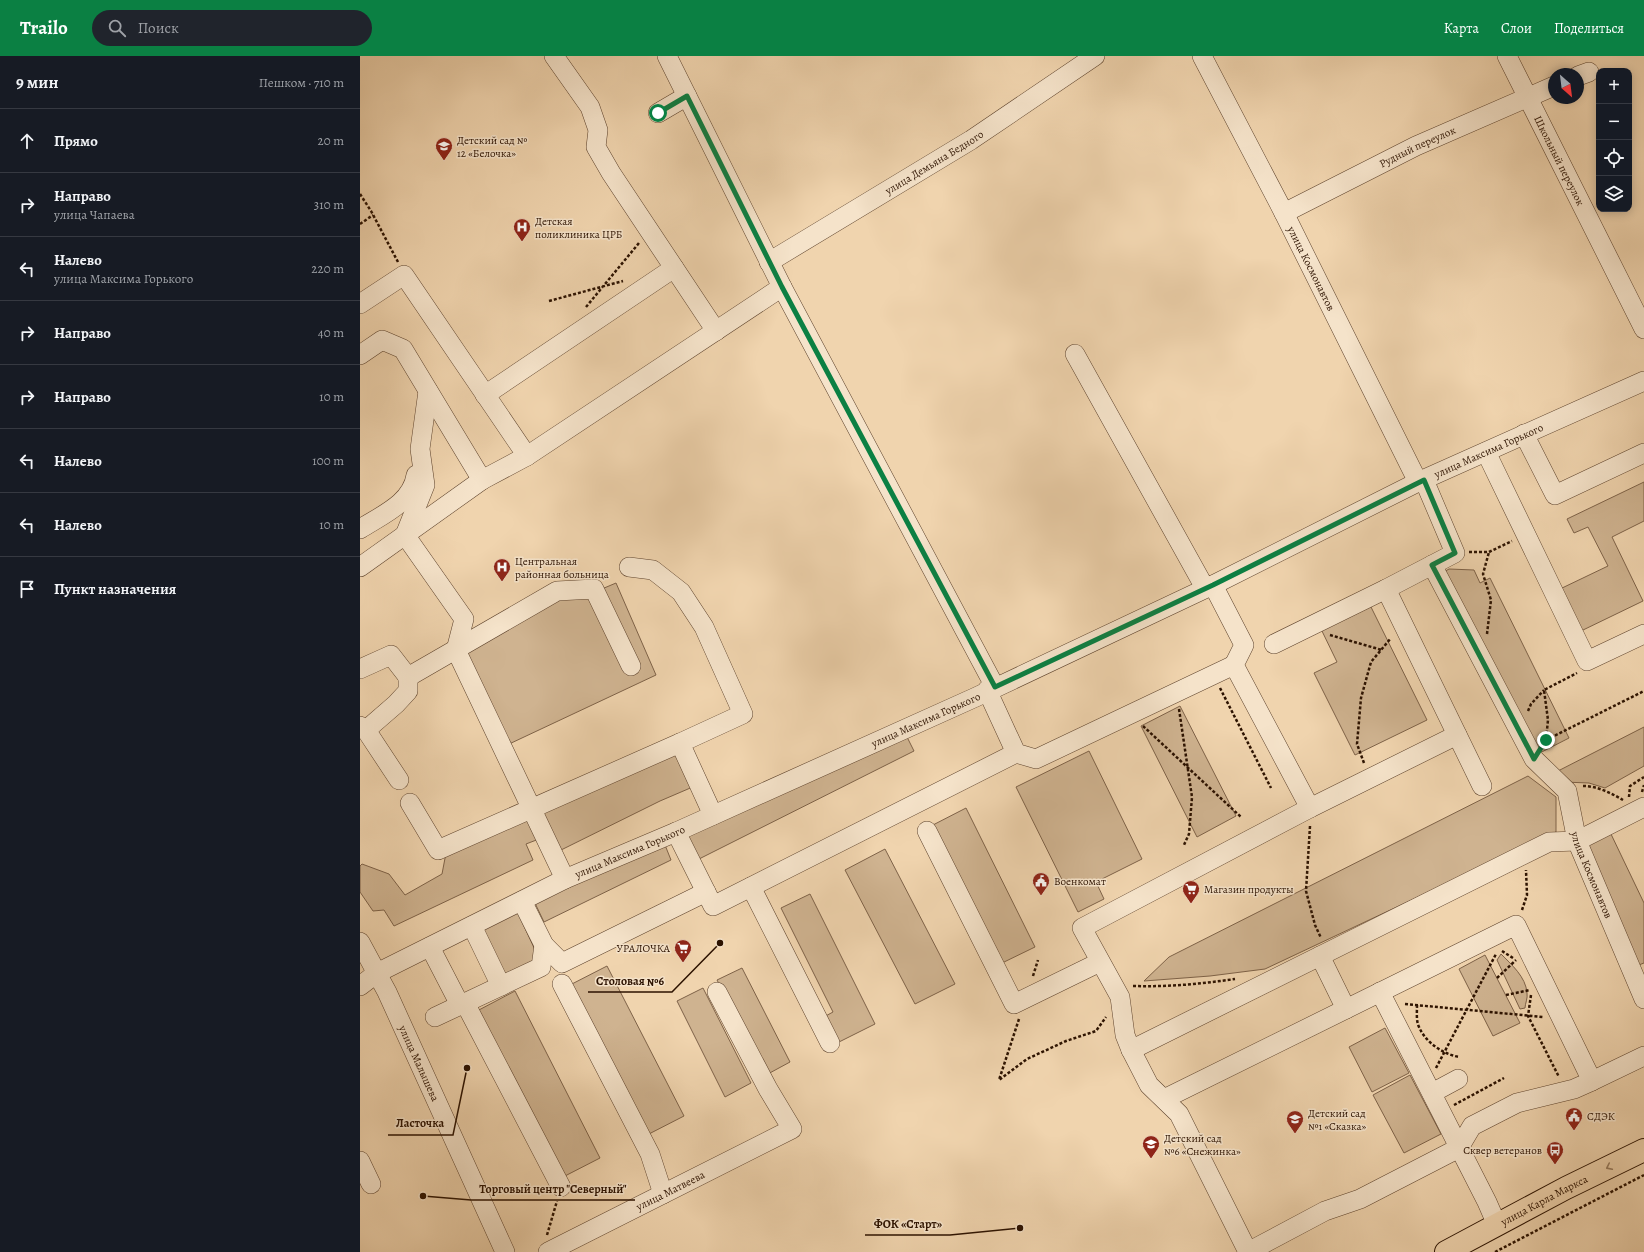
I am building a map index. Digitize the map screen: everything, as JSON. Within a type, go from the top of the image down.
[{"type":"main road","name":"улица Карла Маркса","points":[[1446,1252],[1566,1188],[1644,1150]]},
{"type":"street","points":[[554,56],[590,107],[598,130],[596,147],[716,331]]},
{"type":"street","points":[[667,56],[769,262],[991,689],[1016,753]]},
{"type":"street","name":"улица Демьяна Бедного","points":[[769,262],[970,140],[1095,56]]},
{"type":"street","name":"улица Космонавтов","points":[[1202,56],[1284,212],[1421,481],[1455,553]]},
{"type":"street","name":"Школьный переулок","points":[[1507,56],[1644,329]]},
{"type":"street","name":"Рудный переулок","points":[[1284,212],[1416,146],[1548,88]]},
{"type":"street","points":[[658,113],[687,96]]},
{"type":"street","points":[[486,395],[674,268]]},
{"type":"street","points":[[360,304],[404,275],[526,456]]},
{"type":"street","points":[[360,567],[482,480],[526,456],[782,287]]},
{"type":"street","points":[[360,355],[382,340],[403,349],[482,480]]},
{"type":"street","points":[[676,832],[713,906],[1016,753],[1036,759],[1234,665],[1244,645],[1075,354]]},
{"type":"street","name":"улица Максима Горького","points":[[360,986],[377,973],[565,879],[712,816],[991,689],[1209,587],[1421,481],[1644,381]]},
{"type":"street","points":[[360,529],[400,505],[415,485],[428,392]]},
{"type":"street","points":[[1524,434],[1555,495],[1644,453]]},
{"type":"street","points":[[405,535],[425,484],[420,450]]},
{"type":"street","points":[[1486,452],[1587,661],[1644,634]]},
{"type":"street","points":[[405,535],[464,619],[456,650],[565,879]]},
{"type":"street","points":[[1274,644],[1455,553]]},
{"type":"street","name":"улица Космонавтов","points":[[1432,565],[1534,759],[1567,791],[1577,841],[1644,999]]},
{"type":"street","points":[[410,803],[438,850],[743,714],[704,627],[681,592],[653,570],[629,567]]},
{"type":"street","points":[[408,677],[557,590],[594,589],[631,666]]},
{"type":"street","points":[[1386,589],[1482,786]]},
{"type":"street","points":[[360,669],[391,655],[408,677],[408,691],[396,704],[363,728],[398,780]]},
{"type":"street","points":[[1234,665],[1310,808]]},
{"type":"street","points":[[1457,735],[1310,808],[1082,928],[1100,962],[1125,991],[1125,1036],[1149,1085],[1179,1114],[1248,1252],[1324,1211],[1360,1199],[1460,1148],[1472,1126],[1517,1102],[1574,1090],[1644,1056]]},
{"type":"street","points":[[680,743],[712,816]]},
{"type":"street","points":[[1131,1050],[1549,842],[1577,841],[1641,809]]},
{"type":"street","points":[[927,831],[1014,1004],[1100,962]]},
{"type":"street","points":[[751,887],[830,1043]]},
{"type":"street","points":[[522,901],[544,945],[562,963],[706,892]]},
{"type":"street","points":[[1164,1099],[1346,1009],[1383,997],[1516,925],[1592,1081]]},
{"type":"street","points":[[472,926],[501,986]]},
{"type":"street","name":"улица Малышева","points":[[360,942],[377,973],[505,1252]]},
{"type":"street","points":[[435,1017],[541,967],[544,945]]},
{"type":"street","points":[[430,947],[561,1187]]},
{"type":"street","points":[[1324,954],[1346,1009]]},
{"type":"street","points":[[562,984],[650,1154],[663,1194]]},
{"type":"street","name":"улица Матвеева","points":[[547,1245],[663,1194],[792,1129],[768,1089],[717,992]]},
{"type":"street","points":[[1383,997],[1430,1088],[1497,1225]]},
{"type":"street","points":[[1430,1088],[1458,1079]]},
{"type":"street","points":[[360,1161],[371,1184]]},
{"type":"path","points":[[360,194],[373,215],[404,275]]},
{"type":"path","points":[[360,224],[373,215]]},
{"type":"path","points":[[581,312],[640,242],[646,225]]},
{"type":"path","points":[[549,301],[624,281]]},
{"type":"path","points":[[1455,553],[1489,552],[1526,535]]},
{"type":"path","points":[[1480,658],[1488,630],[1491,600],[1483,574],[1489,552]]},
{"type":"path","points":[[1369,778],[1357,744],[1361,698],[1371,662],[1402,623]]},
{"type":"path","points":[[1327,635],[1382,650]]},
{"type":"path","points":[[1519,731],[1531,704],[1544,690],[1583,671]]},
{"type":"path","points":[[1205,679],[1215,679],[1271,788]]},
{"type":"path","points":[[1534,759],[1546,740],[1548,720],[1544,690]]},
{"type":"path","points":[[1546,740],[1644,691]]},
{"type":"path","points":[[1176,692],[1192,797],[1189,834],[1184,845]]},
{"type":"path","points":[[1131,714],[1241,817]]},
{"type":"path","points":[[1562,786],[1589,786],[1614,794],[1641,809]]},
{"type":"path","points":[[1310,808],[1306,891],[1324,954]]},
{"type":"path","points":[[1516,925],[1527,895],[1526,854]]},
{"type":"path","points":[[1497,978],[1527,948]]},
{"type":"path","points":[[1430,1088],[1444,1053],[1499,949]]},
{"type":"path","points":[[1038,960],[999,1080],[1027,1060],[1066,1041],[1096,1031],[1125,991],[1204,984],[1243,978]]},
{"type":"path","points":[[1506,995],[1546,987]]},
{"type":"path","points":[[1383,997],[1417,1005],[1562,1019]]},
{"type":"path","points":[[1417,1005],[1416,1015],[1419,1027],[1426,1038],[1437,1049],[1444,1053],[1459,1057]]},
{"type":"path","points":[[1528,1016],[1566,1091]]},
{"type":"path","points":[[1441,1112],[1504,1078]]},
{"type":"path","points":[[1495,1252],[1644,1175]]},
{"type":"path","points":[[547,1245],[561,1187]]},
{"type":"shaded area","points":[[1644,482],[1644,521],[1612,537],[1643,601],[1581,631],[1560,589],[1608,566],[1588,527],[1574,533],[1567,519]]},
{"type":"shaded area","points":[[1449,569],[1474,570],[1480,583],[1490,578],[1569,738],[1532,757],[1442,573]]},
{"type":"shaded area","points":[[616,583],[656,675],[507,745],[462,652],[555,595],[590,594]]},
{"type":"shaded area","points":[[1370,605],[1427,720],[1355,755],[1314,673],[1337,662],[1321,629]]},
{"type":"shaded area","points":[[1180,706],[1236,816],[1197,837],[1141,726]]},
{"type":"shaded area","points":[[1644,727],[1644,766],[1605,788],[1589,783],[1563,782],[1556,772]]},
{"type":"shaded area","points":[[907,737],[914,751],[697,860],[686,836]]},
{"type":"shaded area","points":[[678,748],[695,786],[660,801],[557,852],[538,811]]},
{"type":"shaded area","points":[[1089,751],[1142,859],[1096,882],[1104,899],[1078,912],[1016,787]]},
{"type":"shaded area","points":[[1528,776],[1556,797],[1556,832],[1265,969],[1210,976],[1144,981],[1169,957]]},
{"type":"shaded area","points":[[966,808],[1035,947],[1000,964],[931,826]]},
{"type":"shaded area","points":[[523,818],[532,822],[539,839],[526,844],[533,860],[394,926],[384,910],[373,911],[360,892],[360,866],[362,864],[389,874],[405,895],[442,874],[446,853]]},
{"type":"shaded area","points":[[1610,832],[1644,903],[1644,963],[1636,966],[1581,844]]},
{"type":"shaded area","points":[[665,845],[671,860],[544,922],[534,901]]},
{"type":"shaded area","points":[[885,849],[955,984],[915,1004],[845,870]]},
{"type":"shaded area","points":[[810,894],[875,1024],[835,1044],[822,1018],[833,1012],[781,908]]},
{"type":"shaded area","points":[[517,911],[535,950],[535,964],[502,980],[478,930]]},
{"type":"shaded area","points":[[1501,954],[1517,971],[1524,982],[1527,995],[1525,1008],[1520,1009],[1497,960]]},
{"type":"shaded area","points":[[1485,955],[1520,1023],[1493,1036],[1459,969]]},
{"type":"shaded area","points":[[607,966],[684,1116],[645,1136],[568,986]]},
{"type":"shaded area","points":[[742,968],[790,1062],[766,1075],[717,980]]},
{"type":"shaded area","points":[[703,988],[751,1083],[725,1097],[677,1001]]},
{"type":"shaded area","points":[[515,991],[600,1158],[563,1177],[477,1011]]},
{"type":"shaded area","points":[[1385,1028],[1409,1073],[1372,1092],[1349,1047]]},
{"type":"shaded area","points":[[1410,1075],[1441,1134],[1404,1153],[1373,1095]]},
{"type":"place","name":"Детский сад № 12 «Белочка»","points":[[444,161]]},
{"type":"place","name":"Детская поликлиника ЦРБ","points":[[522,242]]},
{"type":"place","name":"Центральная районная больница","points":[[502,582]]},
{"type":"place","name":"Военкомат","points":[[1041,896]]},
{"type":"place","name":"Магазин продукты","points":[[1191,904]]},
{"type":"place","name":"Столовая №6","points":[[720,943]]},
{"type":"place","name":"УРАЛОЧКА","points":[[683,963]]},
{"type":"place","name":"Ласточка","points":[[467,1068]]},
{"type":"place","name":"СДЭК","points":[[1574,1131]]},
{"type":"place","name":"Детский сад №1 «Сказка»","points":[[1295,1134]]},
{"type":"place","name":"Детский сад №6 «Снежинка»","points":[[1151,1159]]},
{"type":"place","name":"Сквер ветеранов","points":[[1555,1165]]},
{"type":"place","name":"Торговый центр \"Северный\"","points":[[423,1196]]},
{"type":"place","name":"ФОК «Старт»","points":[[1020,1228]]},
{"type":"route","points":[[658,113],[687,96],[782,287],[995,687],[1213,585],[1424,480],[1455,553],[1432,565],[1534,759],[1546,740]]}]
